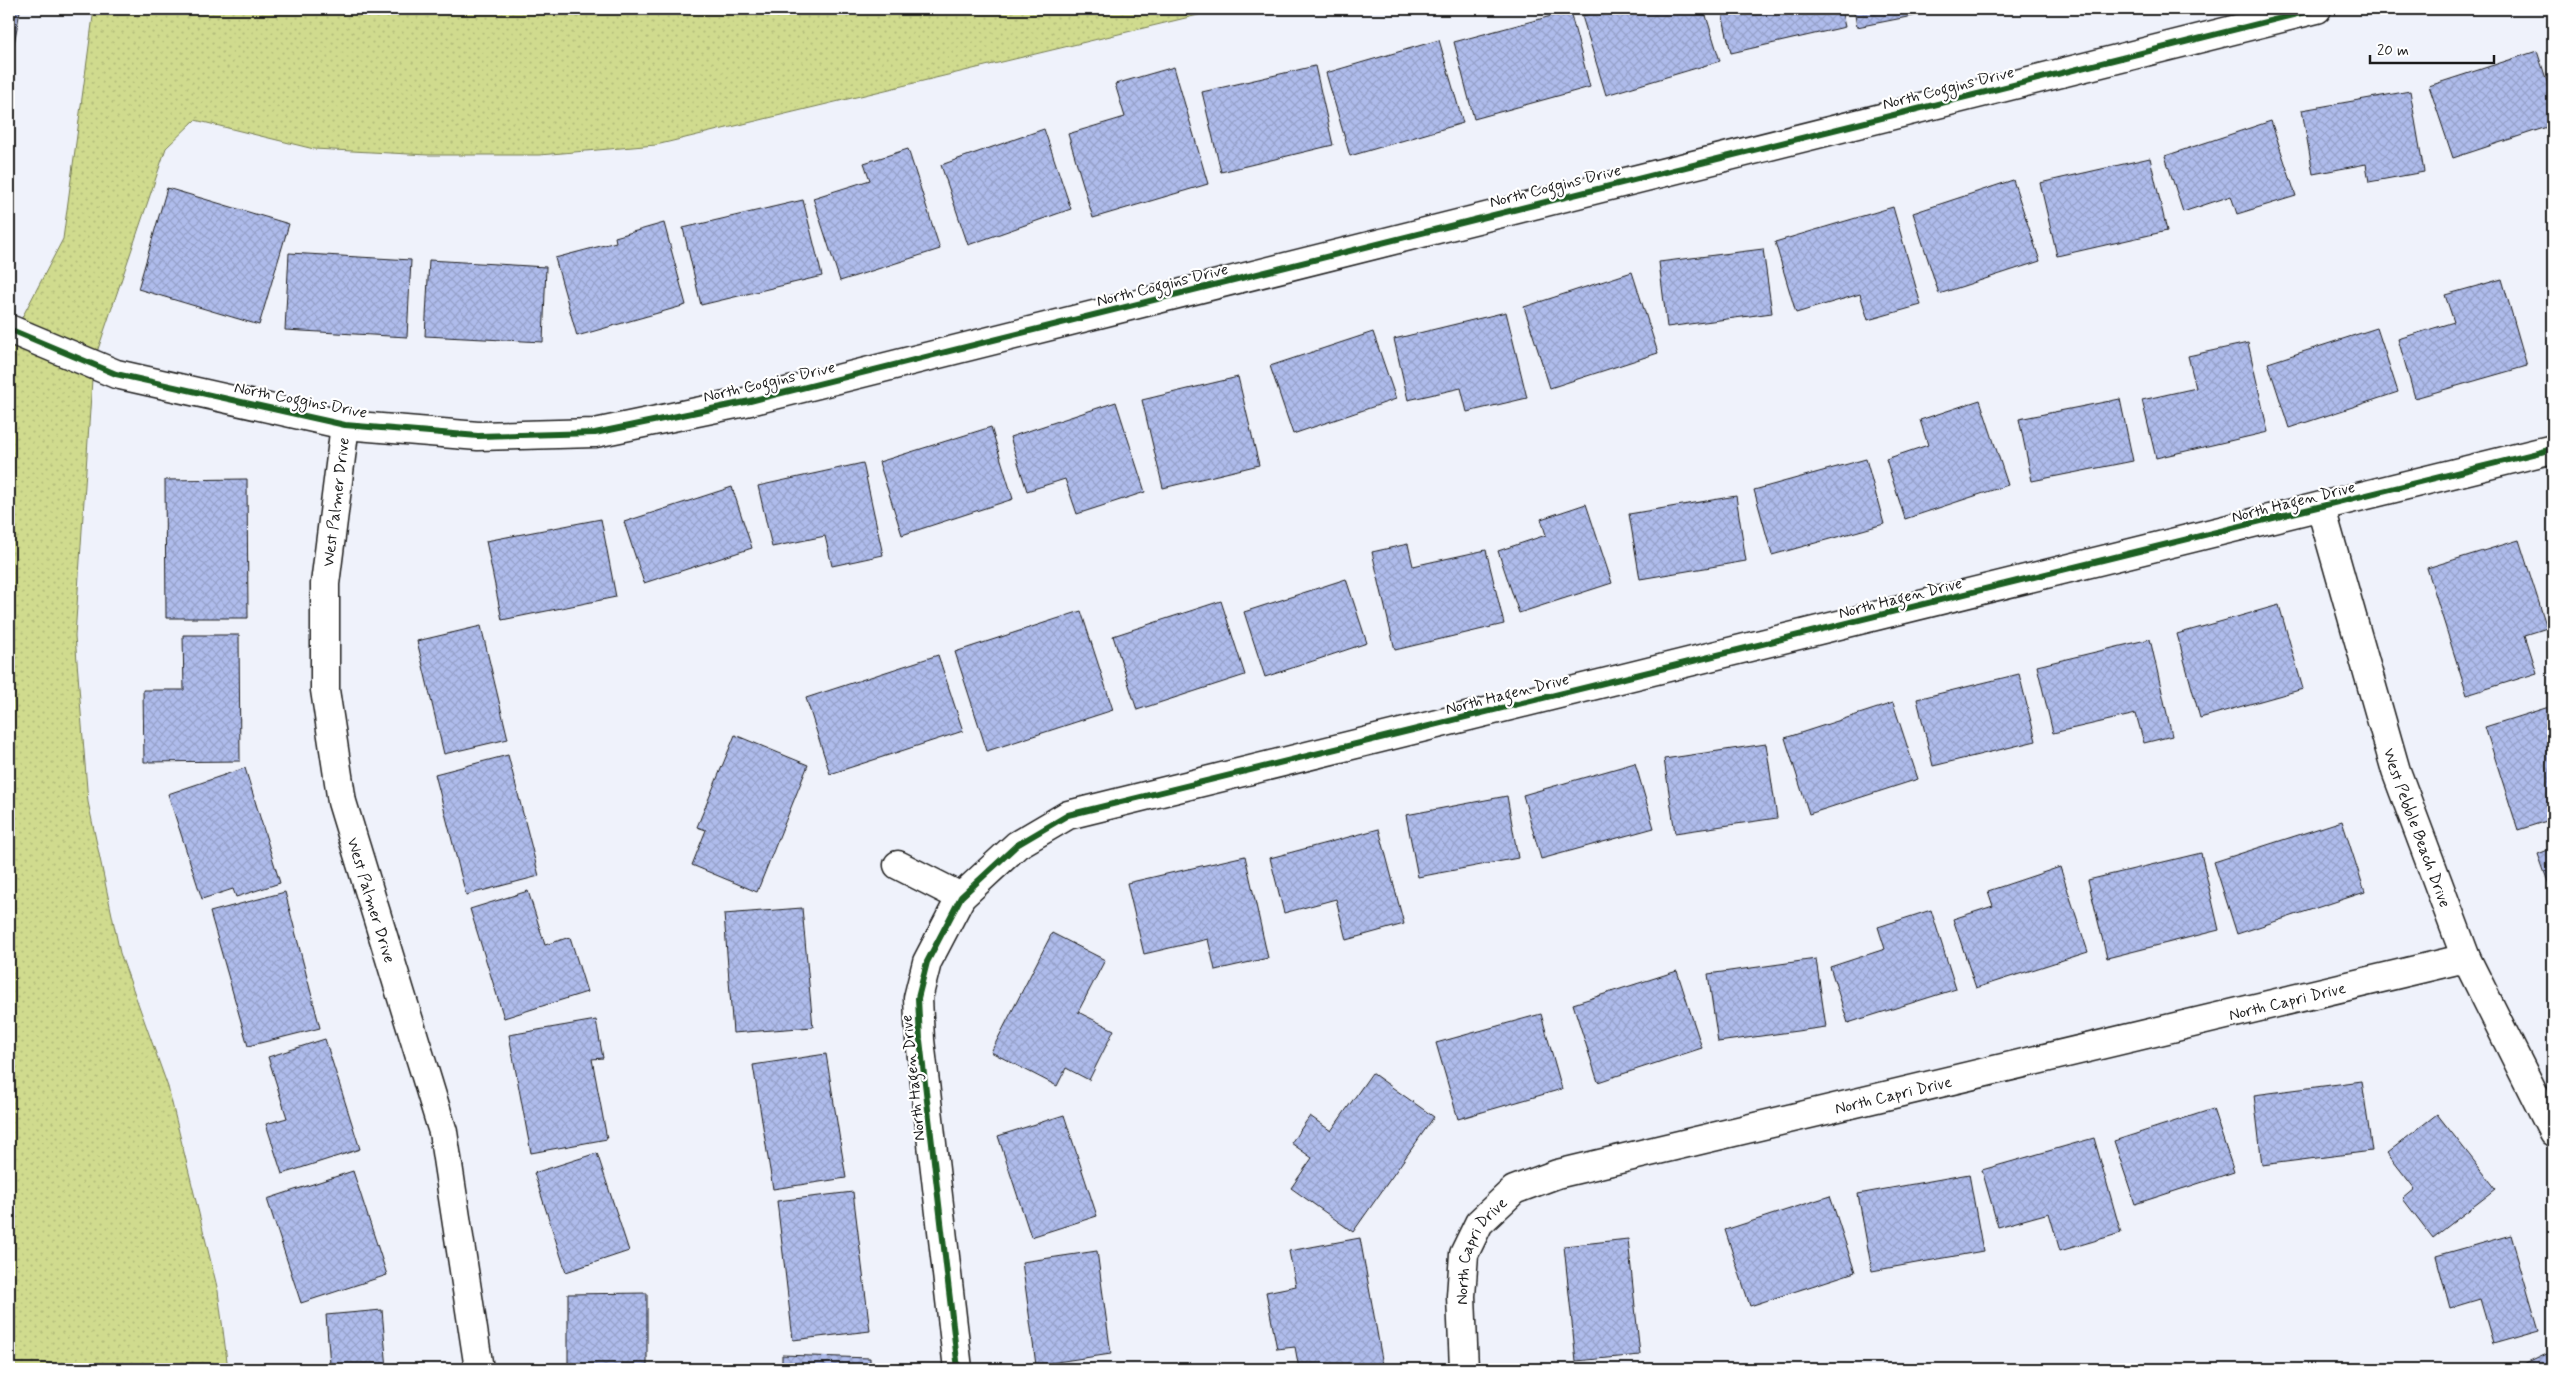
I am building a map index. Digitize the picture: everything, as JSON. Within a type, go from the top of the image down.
[{"type":"street","name":"North Coggins Drive","points":[[9,329],[116,374],[345,425],[478,436],[595,433],[750,401],[2317,9]]},
{"type":"street","name":"West Palmer Drive","points":[[345,425],[325,584],[325,690],[342,802],[443,1132],[479,1369]]},
{"type":"street","name":"North Hagen Drive","points":[[958,1369],[920,1040],[918,998],[927,962],[960,897],[1017,845],[1068,815],[2321,508],[2553,449]]},
{"type":"street","name":"West Pebble Beach Drive","points":[[2321,508],[2396,771],[2466,958],[2553,1132]]},
{"type":"street","points":[[898,865],[960,897]]},
{"type":"street","name":"North Capri Drive","points":[[1464,1369],[1461,1296],[1464,1254],[1479,1223],[1514,1190],[1557,1174],[2466,958]]},
{"type":"green space","points":[[94,9],[1223,9],[656,145],[539,155],[428,155],[314,149],[195,120],[166,148],[93,364],[75,636],[88,802],[120,953],[168,1087],[218,1291],[228,1369],[9,1369],[9,329],[15,331],[63,239]]},
{"type":"building","points":[[9,9],[20,11],[10,66],[9,66]]},
{"type":"building","points":[[1607,9],[1704,9],[1720,61],[1606,95],[1582,16]]},
{"type":"building","points":[[1721,9],[1841,9],[1845,27],[1731,53]]},
{"type":"building","points":[[1854,9],[1948,9],[1857,27]]},
{"type":"building","points":[[1570,11],[1590,87],[1474,119],[1454,42]]},
{"type":"building","points":[[1439,40],[1463,123],[1350,156],[1326,73]]},
{"type":"building","points":[[2537,51],[2553,100],[2553,125],[2453,158],[2429,86]]},
{"type":"building","points":[[1315,66],[1333,145],[1221,172],[1202,92]]},
{"type":"building","points":[[1174,67],[1208,184],[1093,218],[1068,134],[1125,117],[1115,84]]},
{"type":"building","points":[[9,75],[12,75],[9,186]]},
{"type":"building","points":[[2410,91],[2424,172],[2369,182],[2366,164],[2313,174],[2302,110]]},
{"type":"building","points":[[2271,121],[2296,196],[2237,214],[2231,196],[2183,212],[2165,156]]},
{"type":"building","points":[[1044,129],[1071,209],[968,245],[941,165]]},
{"type":"building","points":[[908,149],[940,249],[840,281],[813,198],[870,180],[864,163]]},
{"type":"building","points":[[2150,158],[2167,231],[2057,256],[2040,183]]},
{"type":"building","points":[[2013,180],[2040,261],[1939,294],[1913,213]]},
{"type":"building","points":[[167,188],[289,224],[259,325],[138,289]]},
{"type":"building","points":[[803,200],[822,276],[701,305],[683,228]]},
{"type":"building","points":[[1893,207],[1921,305],[1868,320],[1860,294],[1796,313],[1775,242]]},
{"type":"building","points":[[664,223],[686,305],[577,336],[555,258],[616,242],[615,237]]},
{"type":"building","points":[[1763,249],[1772,313],[1667,327],[1659,262]]},
{"type":"building","points":[[289,253],[411,260],[407,337],[285,330]]},
{"type":"building","points":[[429,260],[546,267],[543,342],[425,336]]},
{"type":"building","points":[[1632,272],[1658,353],[1550,388],[1524,307]]},
{"type":"building","points":[[2502,279],[2527,366],[2415,398],[2398,339],[2454,322],[2445,295]]},
{"type":"building","points":[[1506,312],[1527,398],[1467,412],[1461,388],[1408,400],[1394,339]]},
{"type":"building","points":[[2377,328],[2398,392],[2289,428],[2268,363]]},
{"type":"building","points":[[1373,332],[1396,399],[1293,434],[1270,366]]},
{"type":"building","points":[[2248,343],[2268,432],[2156,458],[2142,400],[2196,388],[2188,356]]},
{"type":"building","points":[[1238,377],[1259,465],[1163,488],[1142,400]]},
{"type":"building","points":[[2120,399],[2133,461],[2032,481],[2019,419]]},
{"type":"building","points":[[1980,400],[2008,485],[1905,519],[1886,459],[1928,445],[1920,420]]},
{"type":"building","points":[[1116,402],[1145,492],[1077,514],[1065,479],[1027,491],[1010,437]]},
{"type":"building","points":[[991,427],[1013,499],[902,535],[879,462]]},
{"type":"building","points":[[1866,459],[1884,524],[1772,555],[1754,490]]},
{"type":"building","points":[[863,463],[883,555],[832,566],[825,536],[772,547],[758,486]]},
{"type":"building","points":[[247,479],[248,618],[166,618],[165,480]]},
{"type":"building","points":[[732,487],[752,548],[644,583],[624,522]]},
{"type":"building","points":[[1736,496],[1746,561],[1640,579],[1629,514]]},
{"type":"building","points":[[1586,504],[1612,583],[1519,613],[1498,551],[1546,535],[1541,519]]},
{"type":"building","points":[[601,519],[616,597],[502,620],[486,541]]},
{"type":"building","points":[[2519,540],[2547,628],[2525,635],[2537,673],[2467,695],[2427,568]]},
{"type":"building","points":[[1408,544],[1413,566],[1486,550],[1504,624],[1395,650],[1372,552]]},
{"type":"building","points":[[1346,579],[1367,643],[1265,677],[1244,612]]},
{"type":"building","points":[[1221,601],[1245,675],[1137,710],[1113,636]]},
{"type":"building","points":[[2279,605],[2303,689],[2200,718],[2177,634]]},
{"type":"building","points":[[1081,611],[1113,710],[987,751],[955,652]]},
{"type":"building","points":[[481,626],[508,739],[444,754],[417,641]]},
{"type":"building","points":[[183,635],[239,635],[240,761],[144,762],[143,690],[184,690]]},
{"type":"building","points":[[2150,639],[2172,736],[2144,743],[2136,714],[2053,733],[2037,666]]},
{"type":"building","points":[[938,655],[963,731],[830,774],[806,698]]},
{"type":"building","points":[[2019,674],[2036,741],[1933,766],[1917,699]]},
{"type":"building","points":[[1893,703],[1918,779],[1809,814],[1785,738]]},
{"type":"building","points":[[2549,707],[2553,720],[2553,819],[2518,830],[2485,727]]},
{"type":"building","points":[[735,735],[808,765],[757,892],[692,865],[706,830],[697,827]]},
{"type":"building","points":[[1766,744],[1777,818],[1675,833],[1664,759]]},
{"type":"building","points":[[508,755],[539,876],[466,895],[435,774]]},
{"type":"building","points":[[1635,763],[1654,828],[1541,859],[1523,795]]},
{"type":"building","points":[[245,768],[280,883],[236,897],[233,889],[202,899],[168,794]]},
{"type":"building","points":[[1507,796],[1518,858],[1418,877],[1406,815]]},
{"type":"building","points":[[2342,821],[2365,892],[2237,934],[2214,862]]},
{"type":"building","points":[[1379,829],[1404,924],[1346,940],[1336,899],[1284,913],[1270,858]]},
{"type":"building","points":[[2553,848],[2553,896],[2538,854]]},
{"type":"building","points":[[2201,853],[2219,930],[2107,958],[2088,880]]},
{"type":"building","points":[[1245,856],[1268,958],[1215,970],[1208,939],[1144,954],[1127,883]]},
{"type":"building","points":[[2060,867],[2088,952],[1976,988],[1953,919],[1993,906],[1988,891]]},
{"type":"building","points":[[528,891],[545,945],[570,937],[587,992],[504,1018],[470,909]]},
{"type":"building","points":[[285,892],[320,1028],[248,1046],[210,912]]},
{"type":"building","points":[[802,908],[813,1027],[733,1033],[724,914]]},
{"type":"building","points":[[1931,910],[1956,989],[1848,1023],[1830,967],[1885,949],[1878,927]]},
{"type":"building","points":[[1052,933],[1105,960],[1078,1012],[1114,1030],[1089,1080],[1066,1068],[1057,1086],[991,1052]]},
{"type":"building","points":[[1816,959],[1826,1027],[1718,1042],[1708,974]]},
{"type":"building","points":[[1677,971],[1702,1048],[1598,1082],[1573,1004]]},
{"type":"building","points":[[1541,1014],[1562,1089],[1458,1119],[1436,1043]]},
{"type":"building","points":[[596,1020],[603,1058],[592,1059],[607,1139],[531,1153],[509,1035]]},
{"type":"building","points":[[325,1039],[360,1149],[282,1174],[266,1124],[287,1118],[268,1057]]},
{"type":"building","points":[[826,1054],[846,1178],[773,1189],[753,1065]]},
{"type":"building","points":[[1372,1073],[1434,1117],[1353,1232],[1291,1188],[1312,1158],[1291,1143],[1310,1116],[1331,1131]]},
{"type":"building","points":[[2362,1081],[2372,1151],[2262,1165],[2254,1095]]},
{"type":"building","points":[[2213,1109],[2234,1172],[2135,1204],[2114,1141]]},
{"type":"building","points":[[2437,1114],[2496,1189],[2433,1238],[2403,1199],[2415,1189],[2387,1153]]},
{"type":"building","points":[[1064,1115],[1097,1216],[1031,1237],[998,1136]]},
{"type":"building","points":[[2094,1138],[2121,1233],[2060,1251],[2049,1213],[1998,1227],[1982,1170]]},
{"type":"building","points":[[597,1153],[629,1251],[566,1272],[534,1173]]},
{"type":"building","points":[[353,1171],[387,1275],[301,1303],[267,1199]]},
{"type":"building","points":[[1969,1174],[1983,1251],[1872,1271],[1858,1194]]},
{"type":"building","points":[[853,1192],[870,1331],[793,1340],[777,1201]]},
{"type":"building","points":[[1830,1196],[1855,1272],[1750,1306],[1725,1230]]},
{"type":"building","points":[[2511,1235],[2539,1330],[2493,1343],[2480,1299],[2450,1308],[2436,1256]]},
{"type":"building","points":[[1360,1238],[1383,1365],[1359,1369],[1299,1369],[1295,1347],[1277,1349],[1266,1292],[1296,1286],[1289,1251]]},
{"type":"building","points":[[1628,1239],[1640,1355],[1576,1361],[1564,1246]]},
{"type":"building","points":[[1097,1251],[1111,1354],[1036,1365],[1022,1262]]},
{"type":"building","points":[[647,1293],[647,1369],[568,1369],[568,1294]]},
{"type":"building","points":[[382,1310],[387,1369],[294,1369],[330,1365],[326,1315]]},
{"type":"building","points":[[2553,1351],[2553,1369],[2515,1369]]},
{"type":"building","points":[[782,1355],[870,1358],[870,1369],[782,1369]]},
{"type":"building","points":[[2177,1363],[2191,1369],[2174,1369]]},
{"type":"cycle path","points":[[9,329],[116,374],[345,425],[478,436],[595,433],[750,401],[2317,9]]},
{"type":"cycle path","points":[[958,1369],[920,1040],[918,998],[927,962],[961,897],[1017,845],[1068,815],[2553,449]]}]
